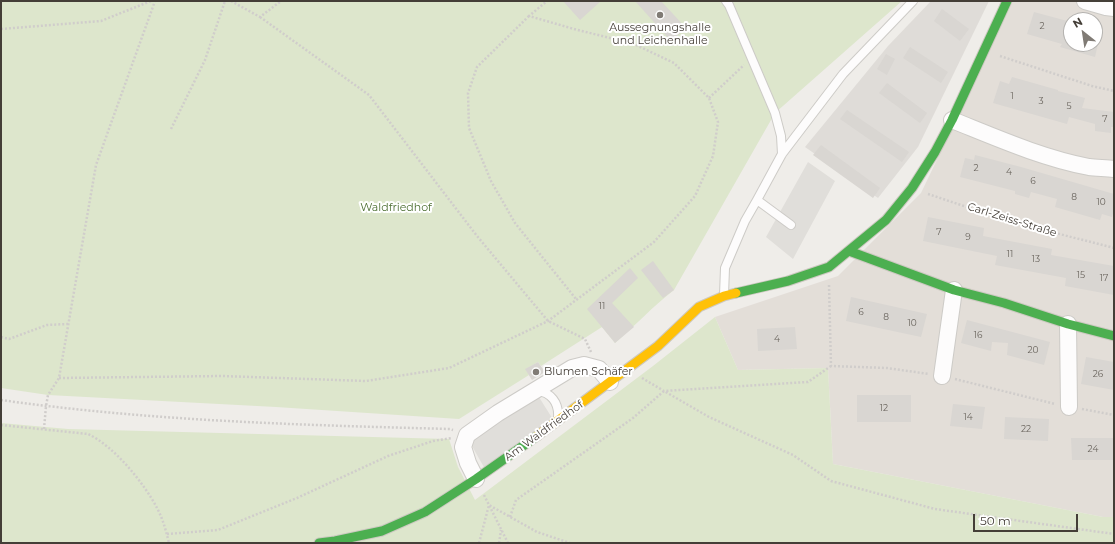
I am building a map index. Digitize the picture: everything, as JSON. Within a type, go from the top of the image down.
[{"type":"street","points":[[724,296],[788,281],[829,267],[886,220],[912,188],[935,152],[952,120],[1007,1]]},
{"type":"street","points":[[1085,1],[1114,8]]},
{"type":"street","points":[[952,120],[1046,156],[1090,167],[1114,169]]},
{"type":"street","points":[[849,251],[954,290],[1004,303],[1068,324],[1114,336]]},
{"type":"street","points":[[942,376],[954,290]]},
{"type":"street","name":"Am Waldfriedhof","points":[[319,543],[382,531],[425,512],[476,479],[557,422],[658,346],[699,307],[724,296]]},
{"type":"street","points":[[1068,324],[1069,407]]},
{"type":"street","points":[[476,479],[468,463],[463,447],[467,435],[498,413],[572,368],[584,365],[599,369],[610,382]]},
{"type":"lane","points":[[726,1],[775,113],[781,136],[782,154]]},
{"type":"lane","points":[[724,296],[725,268],[744,221],[782,154],[842,74],[913,1]]},
{"type":"lane","points":[[757,200],[791,225]]},
{"type":"lane","points":[[535,391],[545,392],[553,399],[558,411],[557,422]]},
{"type":"path","points":[[1,29],[101,21],[151,1]]},
{"type":"path","points":[[44,429],[48,395],[59,378],[96,165],[155,1]]},
{"type":"path","points":[[171,128],[205,60],[225,1]]},
{"type":"path","points":[[231,1],[260,17],[369,95],[477,236],[548,321],[585,339],[599,369]]},
{"type":"path","points":[[260,17],[281,1]]},
{"type":"path","points":[[546,1],[477,67],[468,93],[469,128],[491,181],[515,223],[576,298]]},
{"type":"path","points":[[59,378],[222,376],[366,381],[449,368],[548,321],[576,298],[654,242],[695,196],[714,156],[718,122],[709,98],[674,63],[634,44],[529,16]]},
{"type":"path","points":[[984,52],[1092,86],[1114,91]]},
{"type":"path","points":[[709,98],[751,58]]},
{"type":"path","name":"Carl-Zeiss-Straße","points":[[912,188],[1009,221],[1114,248]]},
{"type":"path","points":[[1,337],[9,339],[47,325],[68,324]]},
{"type":"path","points":[[510,517],[516,500],[633,418],[664,391],[808,382],[831,366]]},
{"type":"path","points":[[626,370],[709,417],[793,455],[831,481],[935,509],[1114,534]]},
{"type":"path","points":[[1,400],[46,406],[166,417],[281,424],[450,429],[467,435]]},
{"type":"path","points":[[1,425],[88,434],[98,438],[121,459],[148,492],[158,508],[169,543]]},
{"type":"path","points":[[167,534],[218,530],[297,498],[388,456],[434,441],[467,435]]},
{"type":"path","points":[[476,479],[508,543]]},
{"type":"path","points":[[489,505],[537,532],[570,543]]},
{"type":"path","points":[[479,543],[489,505]]},
{"type":"path","points":[[499,543],[501,529]]},
{"type":"shaded area","points":[[931,1],[989,1],[918,147],[878,198],[805,147],[888,46]]},
{"type":"shaded area","points":[[1013,1],[1114,1],[1114,517],[1103,517],[833,464],[828,368],[738,370],[715,317],[838,276],[921,193]]},
{"type":"shaded area","points":[[808,162],[835,181],[793,259],[766,237]]},
{"type":"shaded area","points":[[537,394],[554,421],[485,469],[468,439]]},
{"type":"green space","name":"Waldfriedhof","points":[[1,1],[902,1],[775,113],[674,290],[615,343],[602,327],[541,366],[538,362],[526,369],[529,375],[459,419],[276,407],[48,395],[1,388]]},
{"type":"green space","points":[[715,317],[738,370],[828,368],[833,464],[1103,517],[1114,517],[1114,543],[1,543],[1,423],[68,429],[449,439],[458,467],[475,500],[653,366]]},
{"type":"building","name":"Aussegnungshalle und Leichenhalle","points":[[563,1],[601,1],[580,20]]},
{"type":"building","name":"Aussegnungshalle und Leichenhalle","points":[[635,1],[661,1],[686,28],[671,41]]},
{"type":"building","points":[[942,9],[969,29],[960,41],[934,21]]},
{"type":"building","points":[[1034,12],[1063,20],[1063,48],[1060,47],[1062,44],[1027,34]]},
{"type":"building","points":[[910,47],[948,72],[941,83],[903,58]]},
{"type":"building","points":[[1078,52],[1096,52],[1095,57]]},
{"type":"building","points":[[886,54],[895,59],[887,75],[877,69]]},
{"type":"building","points":[[1012,77],[1085,98],[1082,108],[1114,112],[1114,127],[1111,127],[1111,133],[1095,131],[1095,124],[1069,117],[1067,124],[993,103],[1000,81],[1009,84]]},
{"type":"building","points":[[887,83],[927,113],[920,123],[879,93]]},
{"type":"building","points":[[847,110],[909,152],[902,162],[840,119]]},
{"type":"building","points":[[821,145],[880,188],[873,198],[813,155]]},
{"type":"building","points":[[975,155],[1114,194],[1114,210],[1112,217],[1102,214],[1100,220],[1055,207],[1057,199],[1031,192],[1029,198],[1015,194],[1015,191],[960,177],[965,158],[974,160]]},
{"type":"building","points":[[928,217],[984,228],[983,236],[1052,249],[1051,255],[1114,266],[1114,295],[1065,286],[1066,278],[995,265],[997,256],[923,241]]},
{"type":"building","points":[[653,261],[674,290],[663,298],[641,270]]},
{"type":"building","points":[[630,268],[638,278],[612,303],[634,327],[615,343],[587,309]]},
{"type":"building","points":[[851,297],[927,314],[921,337],[846,321]]},
{"type":"building","points":[[967,320],[1050,342],[1044,365],[1007,355],[1008,343],[992,342],[991,351],[961,343]]},
{"type":"building","points":[[795,327],[797,349],[758,351],[757,329]]},
{"type":"building","points":[[1086,357],[1114,362],[1114,390],[1081,384]]},
{"type":"building","points":[[538,362],[545,372],[532,380],[525,369]]},
{"type":"building","points":[[857,395],[911,395],[911,422],[857,422]]},
{"type":"building","points":[[953,404],[985,407],[982,429],[950,426]]},
{"type":"building","points":[[1005,417],[1049,419],[1048,441],[1004,439]]},
{"type":"building","points":[[1071,438],[1114,438],[1114,460],[1072,460]]},
{"type":"traffic: fast","points":[[736,293],[788,281],[829,267],[886,220],[912,188],[935,152],[952,120],[1007,1]]},
{"type":"traffic: fast","points":[[849,251],[954,290],[1004,303],[1068,324],[1114,336]]},
{"type":"traffic: fast","points":[[319,543],[382,531],[425,512],[476,479],[537,436]]},
{"type":"traffic: slow","points":[[537,436],[658,346],[699,307],[724,296],[736,293]]},
{"type":"place","name":"Aussegnungshalle und Leichenhalle","points":[[660,15]]},
{"type":"place","name":"Blumen Schäfer","points":[[536,372]]}]
